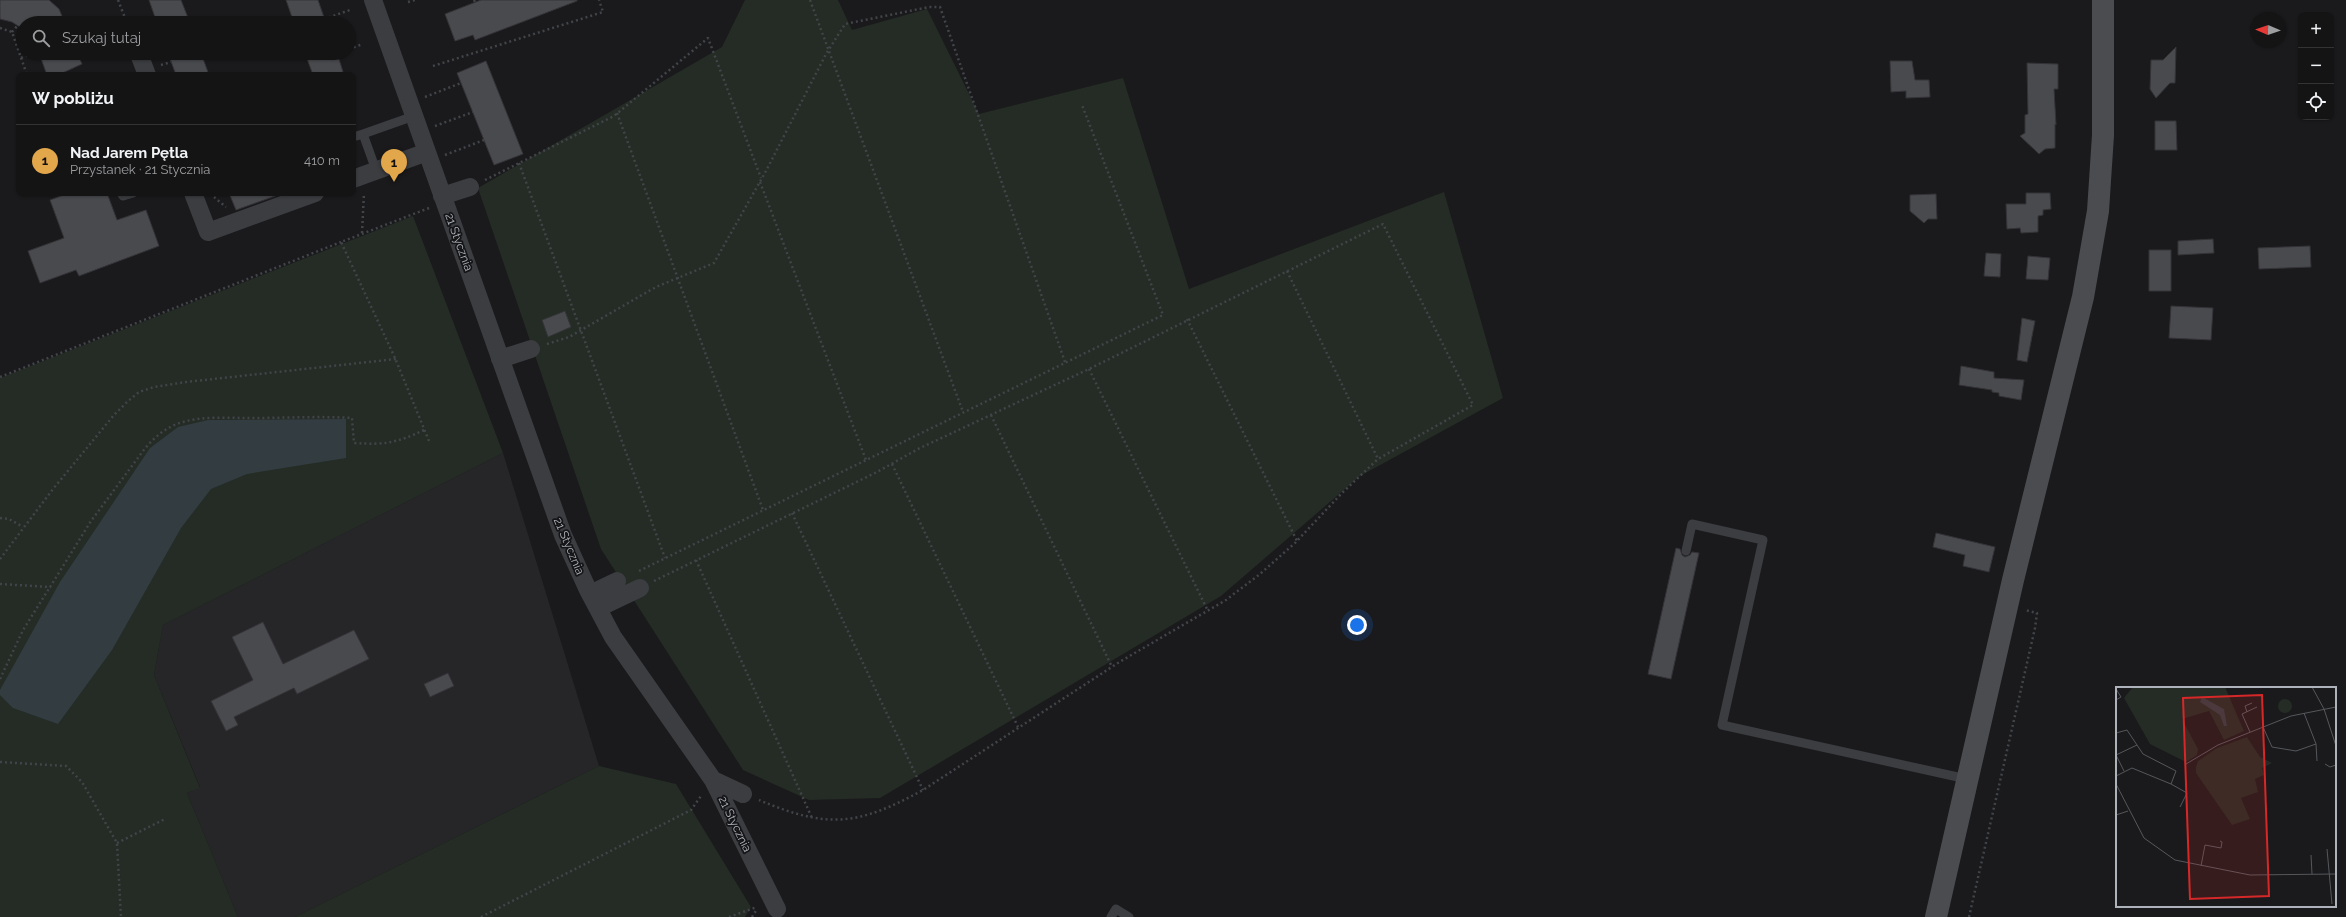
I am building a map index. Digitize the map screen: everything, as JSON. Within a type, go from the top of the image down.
[{"type":"street","name":"21 Stycznia","points":[[372,0],[563,534],[594,601],[613,636],[713,780],[777,909]]},
{"type":"street","points":[[1936,917],[2013,580],[2083,297],[2098,211],[2103,135],[2104,0]]},
{"type":"street","points":[[141,60],[146,72]]},
{"type":"street","points":[[365,174],[428,156]]},
{"type":"street","points":[[443,199],[470,187]]},
{"type":"street","points":[[194,196],[208,232],[307,196]]},
{"type":"street","points":[[500,358],[531,349]]},
{"type":"street","points":[[594,601],[617,581]]},
{"type":"street","points":[[594,601],[640,588]]},
{"type":"street","points":[[713,780],[744,794]]},
{"type":"lane","points":[[356,136],[414,117]]},
{"type":"lane","points":[[363,134],[365,174]]},
{"type":"lane","points":[[1686,551],[1692,524],[1763,540],[1722,725],[1967,779]]},
{"type":"lane","points":[[1111,917],[1116,909],[1129,917]]},
{"type":"path","points":[[118,0],[124,16]]},
{"type":"path","points":[[408,2],[415,0]]},
{"type":"path","points":[[433,66],[603,12],[599,0]]},
{"type":"path","points":[[810,0],[963,412]]},
{"type":"path","points":[[531,349],[568,337],[656,287],[714,263],[760,180],[829,49],[845,24],[929,7],[940,7],[1065,362]]},
{"type":"path","points":[[333,16],[350,10]]},
{"type":"path","points":[[12,32],[16,27]]},
{"type":"path","points":[[0,28],[12,32]]},
{"type":"path","points":[[12,32],[16,44]]},
{"type":"path","points":[[470,187],[617,113],[708,38],[866,460]]},
{"type":"path","points":[[356,46],[363,44]]},
{"type":"path","points":[[22,60],[26,72]]},
{"type":"path","points":[[414,117],[461,83]]},
{"type":"path","points":[[617,581],[1163,314],[1082,105]]},
{"type":"path","points":[[414,117],[473,112]]},
{"type":"path","points":[[617,113],[763,510]]},
{"type":"path","points":[[428,156],[484,140]]},
{"type":"path","points":[[519,163],[582,329],[665,558]]},
{"type":"path","points":[[362,232],[365,174]]},
{"type":"path","points":[[212,196],[230,211]]},
{"type":"path","points":[[0,377],[340,242],[443,199]]},
{"type":"path","points":[[640,588],[1383,224],[1473,405],[1378,459],[1342,493],[1297,541],[1260,574],[1208,611],[1112,667],[922,790],[886,808],[856,818],[830,821],[812,818],[744,794]]},
{"type":"path","points":[[340,242],[396,359],[429,441]]},
{"type":"path","points":[[1287,271],[1378,459]]},
{"type":"path","points":[[1187,320],[1297,541]]},
{"type":"path","points":[[0,559],[114,415],[139,392],[154,386],[396,359]]},
{"type":"path","points":[[1089,369],[1208,611]]},
{"type":"path","points":[[991,415],[1112,667]]},
{"type":"path","points":[[0,679],[23,630],[91,521],[144,450],[152,441],[170,427],[182,422],[211,418],[322,416],[352,418],[354,444],[378,444],[401,441],[424,430]]},
{"type":"path","points":[[892,464],[1018,727]]},
{"type":"path","points":[[792,513],[922,790]]},
{"type":"path","points":[[0,518],[9,519],[24,527]]},
{"type":"path","points":[[696,560],[812,818]]},
{"type":"path","points":[[0,584],[50,587]]},
{"type":"path","points":[[0,762],[66,766],[82,782],[117,844],[121,917]]},
{"type":"path","points":[[481,917],[690,810]]},
{"type":"path","points":[[117,844],[165,819]]},
{"type":"path","points":[[729,917],[758,906],[752,917]]},
{"type":"shaded area","points":[[745,0],[838,0],[852,30],[927,9],[979,114],[1123,78],[1189,289],[1444,192],[1503,398],[1360,476],[1221,596],[880,798],[809,800],[743,770],[601,549],[478,188],[722,47]]},
{"type":"shaded area","points":[[413,216],[503,453],[163,625],[154,675],[200,788],[187,793],[238,917],[0,917],[0,378]]},
{"type":"shaded area","points":[[346,419],[346,458],[247,474],[211,489],[181,528],[112,650],[58,724],[13,708],[0,695],[0,690],[60,582],[150,448],[178,427],[208,420]]},
{"type":"shaded area","points":[[503,453],[599,766],[295,917],[238,917],[187,793],[200,787],[154,675],[163,625]]},
{"type":"shaded area","points":[[599,766],[676,784],[751,907],[745,917],[295,917]]},
{"type":"building","points":[[0,0],[49,0],[59,9],[62,16],[16,16],[16,25],[0,19]]},
{"type":"building","points":[[149,0],[181,0],[187,16],[155,16]]},
{"type":"building","points":[[286,0],[318,0],[324,16],[292,16]]},
{"type":"building","points":[[481,0],[577,1],[475,40],[473,35],[455,41],[445,14]]},
{"type":"building","points":[[2176,47],[2175,83],[2170,83],[2156,98],[2150,89],[2151,60],[2163,60]]},
{"type":"building","points":[[42,60],[80,60],[82,64],[65,72],[46,72]]},
{"type":"building","points":[[171,60],[204,60],[208,72],[175,72]]},
{"type":"building","points":[[308,60],[339,60],[343,72],[312,72]]},
{"type":"building","points":[[486,61],[523,154],[494,165],[457,73]]},
{"type":"building","points":[[1890,61],[1912,61],[1915,80],[1929,80],[1930,97],[1906,98],[1906,91],[1891,92]]},
{"type":"building","points":[[2027,63],[2058,64],[2058,89],[2054,89],[2056,125],[2055,124],[2055,148],[2045,149],[2039,154],[2020,136],[2025,133],[2025,115],[2028,114]]},
{"type":"building","points":[[2155,121],[2176,121],[2177,150],[2155,150]]},
{"type":"building","points":[[2026,193],[2050,193],[2051,209],[2043,210],[2043,215],[2038,216],[2038,232],[2021,233],[2020,228],[2007,229],[2006,204],[2026,204]]},
{"type":"building","points":[[1936,194],[1937,219],[1928,219],[1924,223],[1910,211],[1910,195]]},
{"type":"building","points":[[61,196],[108,196],[117,220],[146,210],[159,246],[79,276],[76,270],[40,283],[28,251],[64,238],[50,200]]},
{"type":"building","points":[[230,196],[275,196],[236,210]]},
{"type":"building","points":[[2213,239],[2214,253],[2178,255],[2178,241]]},
{"type":"building","points":[[2310,246],[2311,267],[2259,269],[2258,248]]},
{"type":"building","points":[[2149,250],[2171,250],[2171,291],[2149,291]]},
{"type":"building","points":[[1986,253],[2001,254],[2000,277],[1984,276]]},
{"type":"building","points":[[2028,256],[2050,258],[2048,280],[2026,279]]},
{"type":"building","points":[[2171,306],[2213,308],[2211,340],[2169,338]]},
{"type":"building","points":[[565,311],[571,327],[548,337],[542,320]]},
{"type":"building","points":[[2022,318],[2035,321],[2027,362],[2017,360]]},
{"type":"building","points":[[1961,366],[1994,372],[1994,378],[2024,380],[2021,400],[1999,396],[1999,393],[1992,392],[1992,390],[1959,385]]},
{"type":"building","points":[[1936,533],[1995,547],[1989,572],[1963,566],[1965,555],[1933,547]]},
{"type":"building","points":[[1676,548],[1680,549],[1682,555],[1685,557],[1690,555],[1692,552],[1699,553],[1671,679],[1648,674]]},
{"type":"building","points":[[263,622],[283,664],[354,630],[369,659],[297,694],[294,688],[234,717],[238,725],[226,731],[211,701],[253,680],[232,637]]},
{"type":"building","points":[[448,673],[454,686],[430,697],[424,684]]},
{"type":"place","name":"Nad Jarem Pętla","points":[[394,182]]}]
